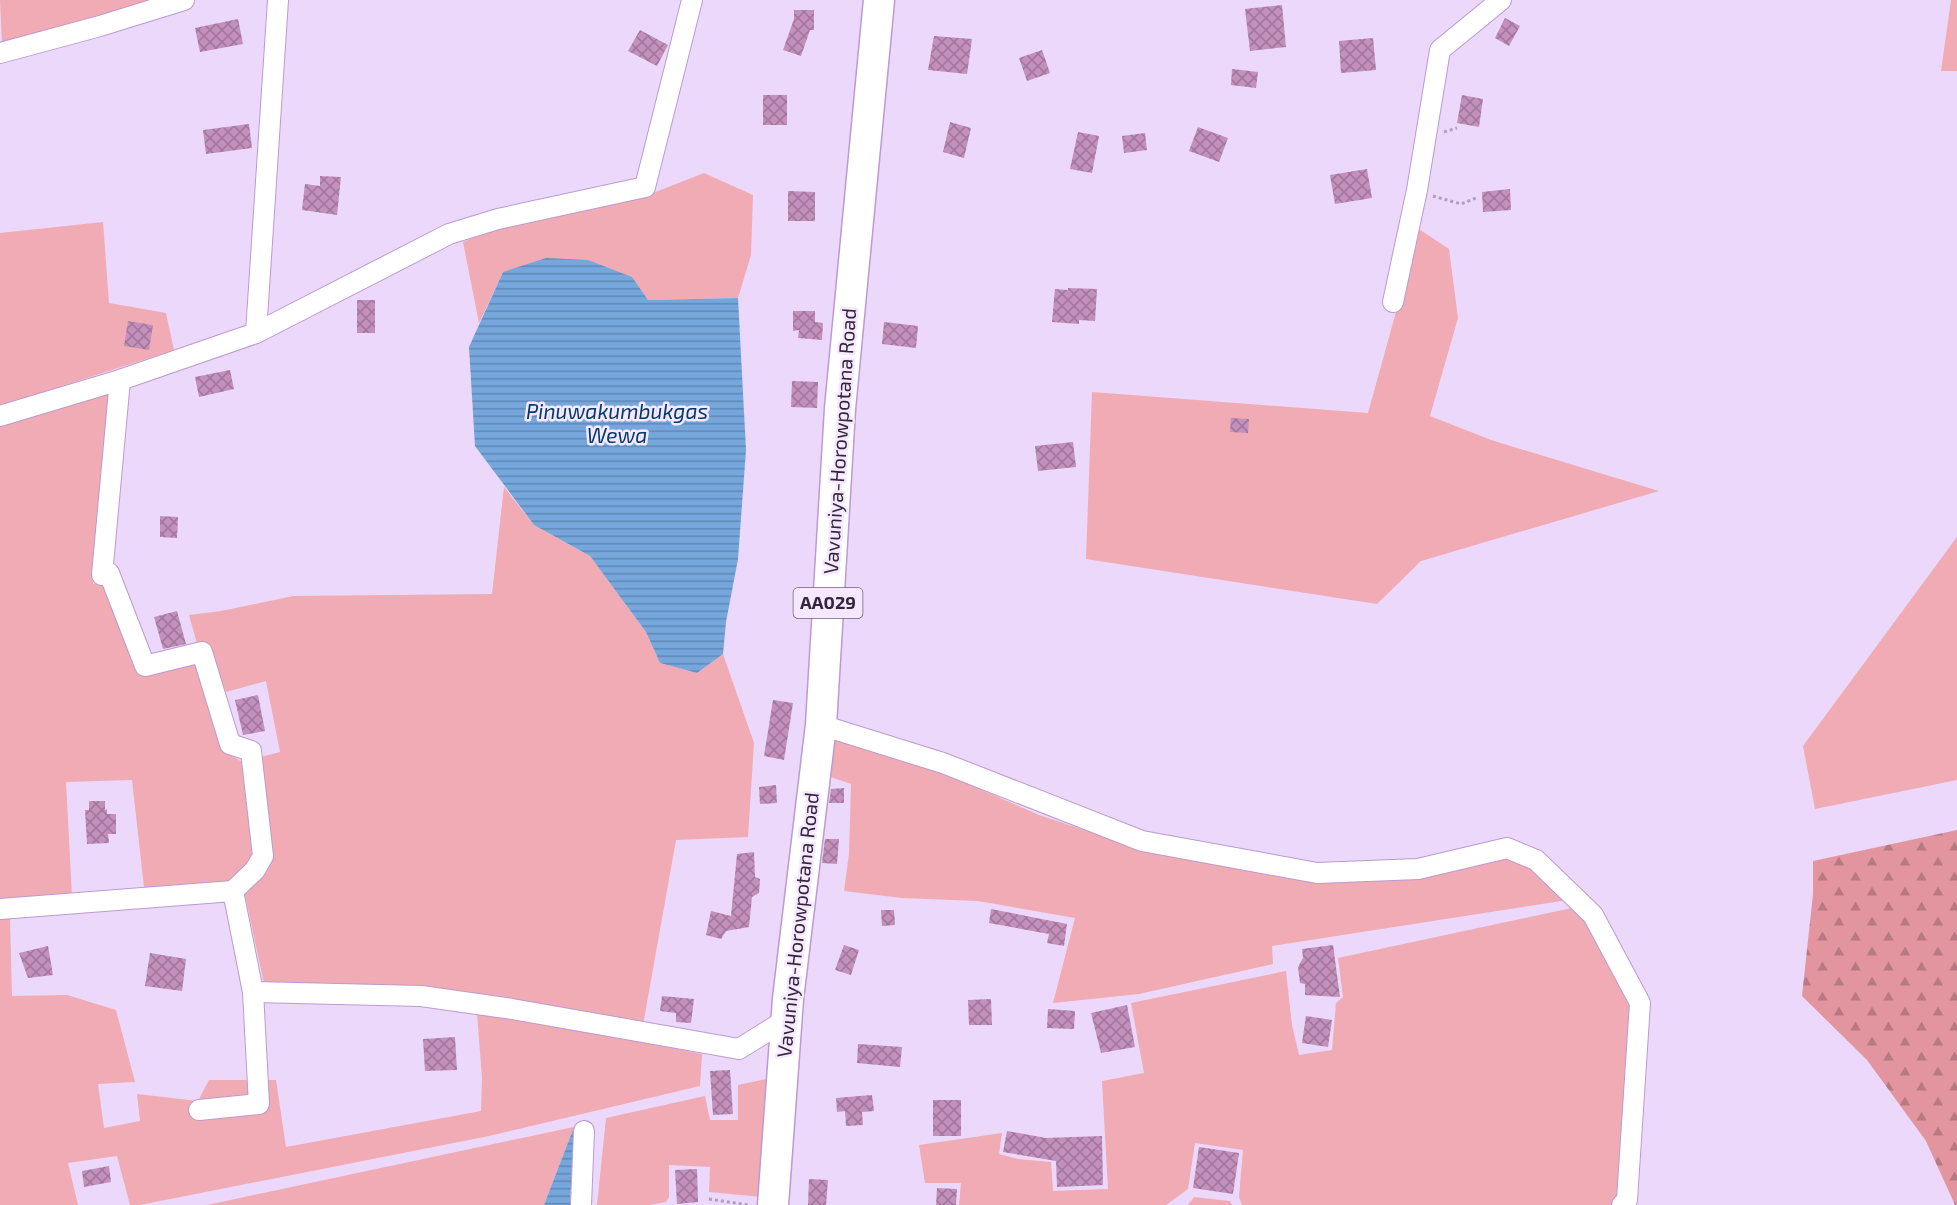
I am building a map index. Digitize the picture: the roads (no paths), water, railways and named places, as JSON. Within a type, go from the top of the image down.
[{"type":"highway","name":"Vavuniya-Horowpotana Road","points":[[773,1205],[787,1019],[821,725],[840,408],[879,0]]},
{"type":"street","points":[[0,53],[100,27],[184,0]]},
{"type":"street","points":[[256,333],[278,0]]},
{"type":"street","points":[[0,416],[120,380],[256,333],[449,234],[498,219],[645,188],[693,0]]},
{"type":"street","points":[[1393,302],[1417,190],[1440,50],[1501,0]]},
{"type":"street","points":[[0,909],[233,891],[255,870],[263,856],[251,751],[230,744],[202,652],[145,666],[109,573],[102,575],[120,380]]},
{"type":"street","points":[[821,725],[943,763],[1142,841],[1317,873],[1418,869],[1507,848],[1536,860],[1593,915],[1640,1003],[1627,1200],[1622,1205]]},
{"type":"street","points":[[199,1110],[259,1104],[253,992],[233,891]]},
{"type":"street","points":[[253,992],[421,996],[512,1009],[739,1049],[787,1019]]},
{"type":"street","points":[[581,1205],[584,1131]]},
{"type":"water","name":"Pinuwakumbukgas Wewa","points":[[546,258],[588,260],[632,277],[648,300],[738,298],[746,450],[738,559],[726,622],[723,654],[697,673],[660,663],[646,632],[590,556],[534,525],[475,446],[469,347],[503,272]]},
{"type":"water","points":[[574,1127],[570,1205],[544,1205]]}]
